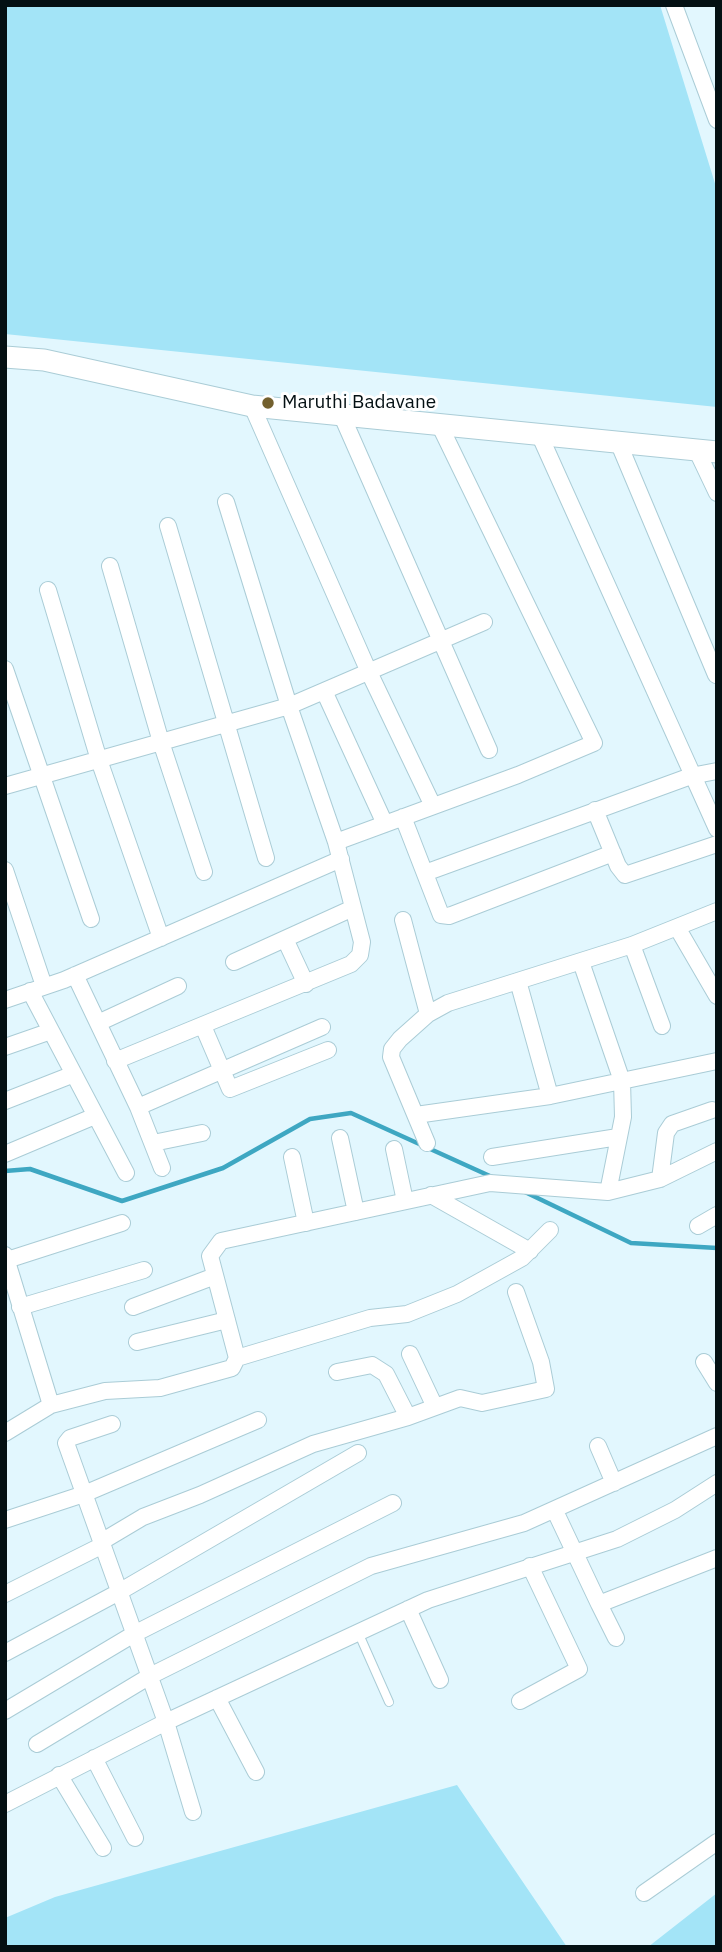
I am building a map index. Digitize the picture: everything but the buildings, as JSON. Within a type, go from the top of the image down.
[{"type":"street","points":[[674,5],[717,120]]},
{"type":"street","points":[[5,357],[44,360],[252,407],[707,452],[717,493]]},
{"type":"street","points":[[252,407],[433,806]]},
{"type":"street","points":[[342,416],[489,750]]},
{"type":"street","points":[[336,842],[594,743],[440,426]]},
{"type":"street","points":[[540,436],[717,829]]},
{"type":"street","points":[[619,444],[716,675]]},
{"type":"street","points":[[115,1061],[306,984],[351,964],[360,955],[362,942],[336,842],[289,706],[226,502]]},
{"type":"street","points":[[168,526],[266,858]]},
{"type":"street","points":[[110,566],[161,742],[204,872]]},
{"type":"street","points":[[48,590],[99,760],[161,938]]},
{"type":"street","points":[[5,786],[289,706],[484,622]]},
{"type":"street","points":[[5,668],[91,919]]},
{"type":"street","points":[[324,691],[384,824]]},
{"type":"street","points":[[425,873],[691,776],[717,771]]},
{"type":"street","points":[[595,810],[612,853],[625,875],[717,844]]},
{"type":"street","points":[[403,817],[441,915],[449,916],[612,853]]},
{"type":"street","points":[[5,1000],[75,975],[341,859]]},
{"type":"street","points":[[5,870],[51,1031],[126,1173]]},
{"type":"street","points":[[234,962],[353,908]]},
{"type":"street","points":[[427,1143],[391,1057],[392,1049],[428,1014],[448,1003],[678,929],[717,911]]},
{"type":"street","points":[[402,920],[428,1014]]},
{"type":"street","points":[[678,929],[717,996]]},
{"type":"street","points":[[285,939],[306,984]]},
{"type":"street","points":[[632,945],[662,1026]]},
{"type":"street","points":[[581,962],[622,1081],[623,1117],[608,1192]]},
{"type":"street","points":[[75,975],[138,1107],[162,1168]]},
{"type":"street","points":[[518,981],[550,1096]]},
{"type":"street","points":[[98,1023],[178,986]]},
{"type":"street","points":[[204,1026],[230,1089],[328,1050]]},
{"type":"street","points":[[138,1107],[322,1027]]},
{"type":"street","points":[[5,1047],[51,1031]]},
{"type":"street","points":[[416,1115],[550,1096],[717,1061]]},
{"type":"street","points":[[5,1101],[74,1074]]},
{"type":"street","points":[[660,1180],[666,1133],[673,1124],[712,1110]]},
{"type":"street","points":[[5,1154],[95,1116]]},
{"type":"street","points":[[153,1143],[202,1133]]},
{"type":"street","points":[[492,1157],[618,1137]]},
{"type":"street","points":[[340,1138],[356,1212]]},
{"type":"street","points":[[394,1149],[405,1201]]},
{"type":"street","points":[[5,1433],[51,1405],[105,1391],[160,1388],[232,1368],[237,1358],[210,1256],[220,1241],[490,1184],[608,1192],[660,1180],[717,1152]]},
{"type":"street","points":[[292,1157],[306,1223]]},
{"type":"street","points":[[431,1195],[530,1251]]},
{"type":"street","points":[[698,1226],[717,1215]]},
{"type":"street","points":[[51,1405],[20,1307],[9,1282],[6,1258],[122,1223]]},
{"type":"street","points":[[237,1358],[370,1318],[407,1314],[429,1306],[477,1284],[530,1251],[550,1230]]},
{"type":"street","points":[[20,1307],[144,1270]]},
{"type":"street","points":[[133,1307],[215,1276]]},
{"type":"street","points":[[5,1594],[102,1544],[143,1517],[200,1496],[313,1444],[408,1417],[460,1398],[482,1403],[546,1389],[541,1363],[516,1292]]},
{"type":"street","points":[[137,1342],[226,1320]]},
{"type":"street","points":[[410,1354],[435,1407]]},
{"type":"street","points":[[704,1362],[717,1383]]},
{"type":"street","points":[[337,1372],[372,1365],[386,1374],[408,1417]]},
{"type":"street","points":[[5,1520],[84,1494],[258,1420]]},
{"type":"street","points":[[112,1424],[70,1438],[66,1443],[166,1722],[193,1812]]},
{"type":"street","points":[[37,1744],[150,1676],[371,1566],[524,1523],[717,1436]]},
{"type":"street","points":[[598,1446],[614,1483]]},
{"type":"street","points":[[5,1653],[119,1592],[358,1453]]},
{"type":"street","points":[[5,1804],[166,1722],[408,1609],[617,1539],[676,1510],[717,1483]]},
{"type":"street","points":[[5,1711],[134,1634],[393,1503]]},
{"type":"street","points":[[555,1511],[573,1554],[617,1638]]},
{"type":"street","points":[[599,1604],[717,1558]]},
{"type":"street","points":[[520,1702],[579,1669],[530,1566]]},
{"type":"street","points":[[408,1609],[440,1680]]},
{"type":"street","points":[[217,1698],[256,1773]]},
{"type":"street","points":[[94,1758],[135,1838]]},
{"type":"street","points":[[59,1775],[103,1848]]},
{"type":"street","points":[[644,1893],[717,1842]]},
{"type":"lane","points":[[358,1632],[389,1702]]},
{"type":"shaded area","points":[[5,5],[660,5],[717,190],[717,407],[5,334]]},
{"type":"shaded area","points":[[457,1785],[567,1947],[5,1947],[5,1918],[55,1897]]},
{"type":"shaded area","points":[[717,1893],[717,1947],[648,1947]]},
{"type":"waterway","points":[[5,1171],[30,1169],[122,1201],[223,1168],[310,1119],[351,1113],[492,1177]]},
{"type":"waterway","points":[[525,1192],[631,1243],[717,1248]]},
{"type":"place","name":"Maruthi Badavane","points":[[268,403]]}]
